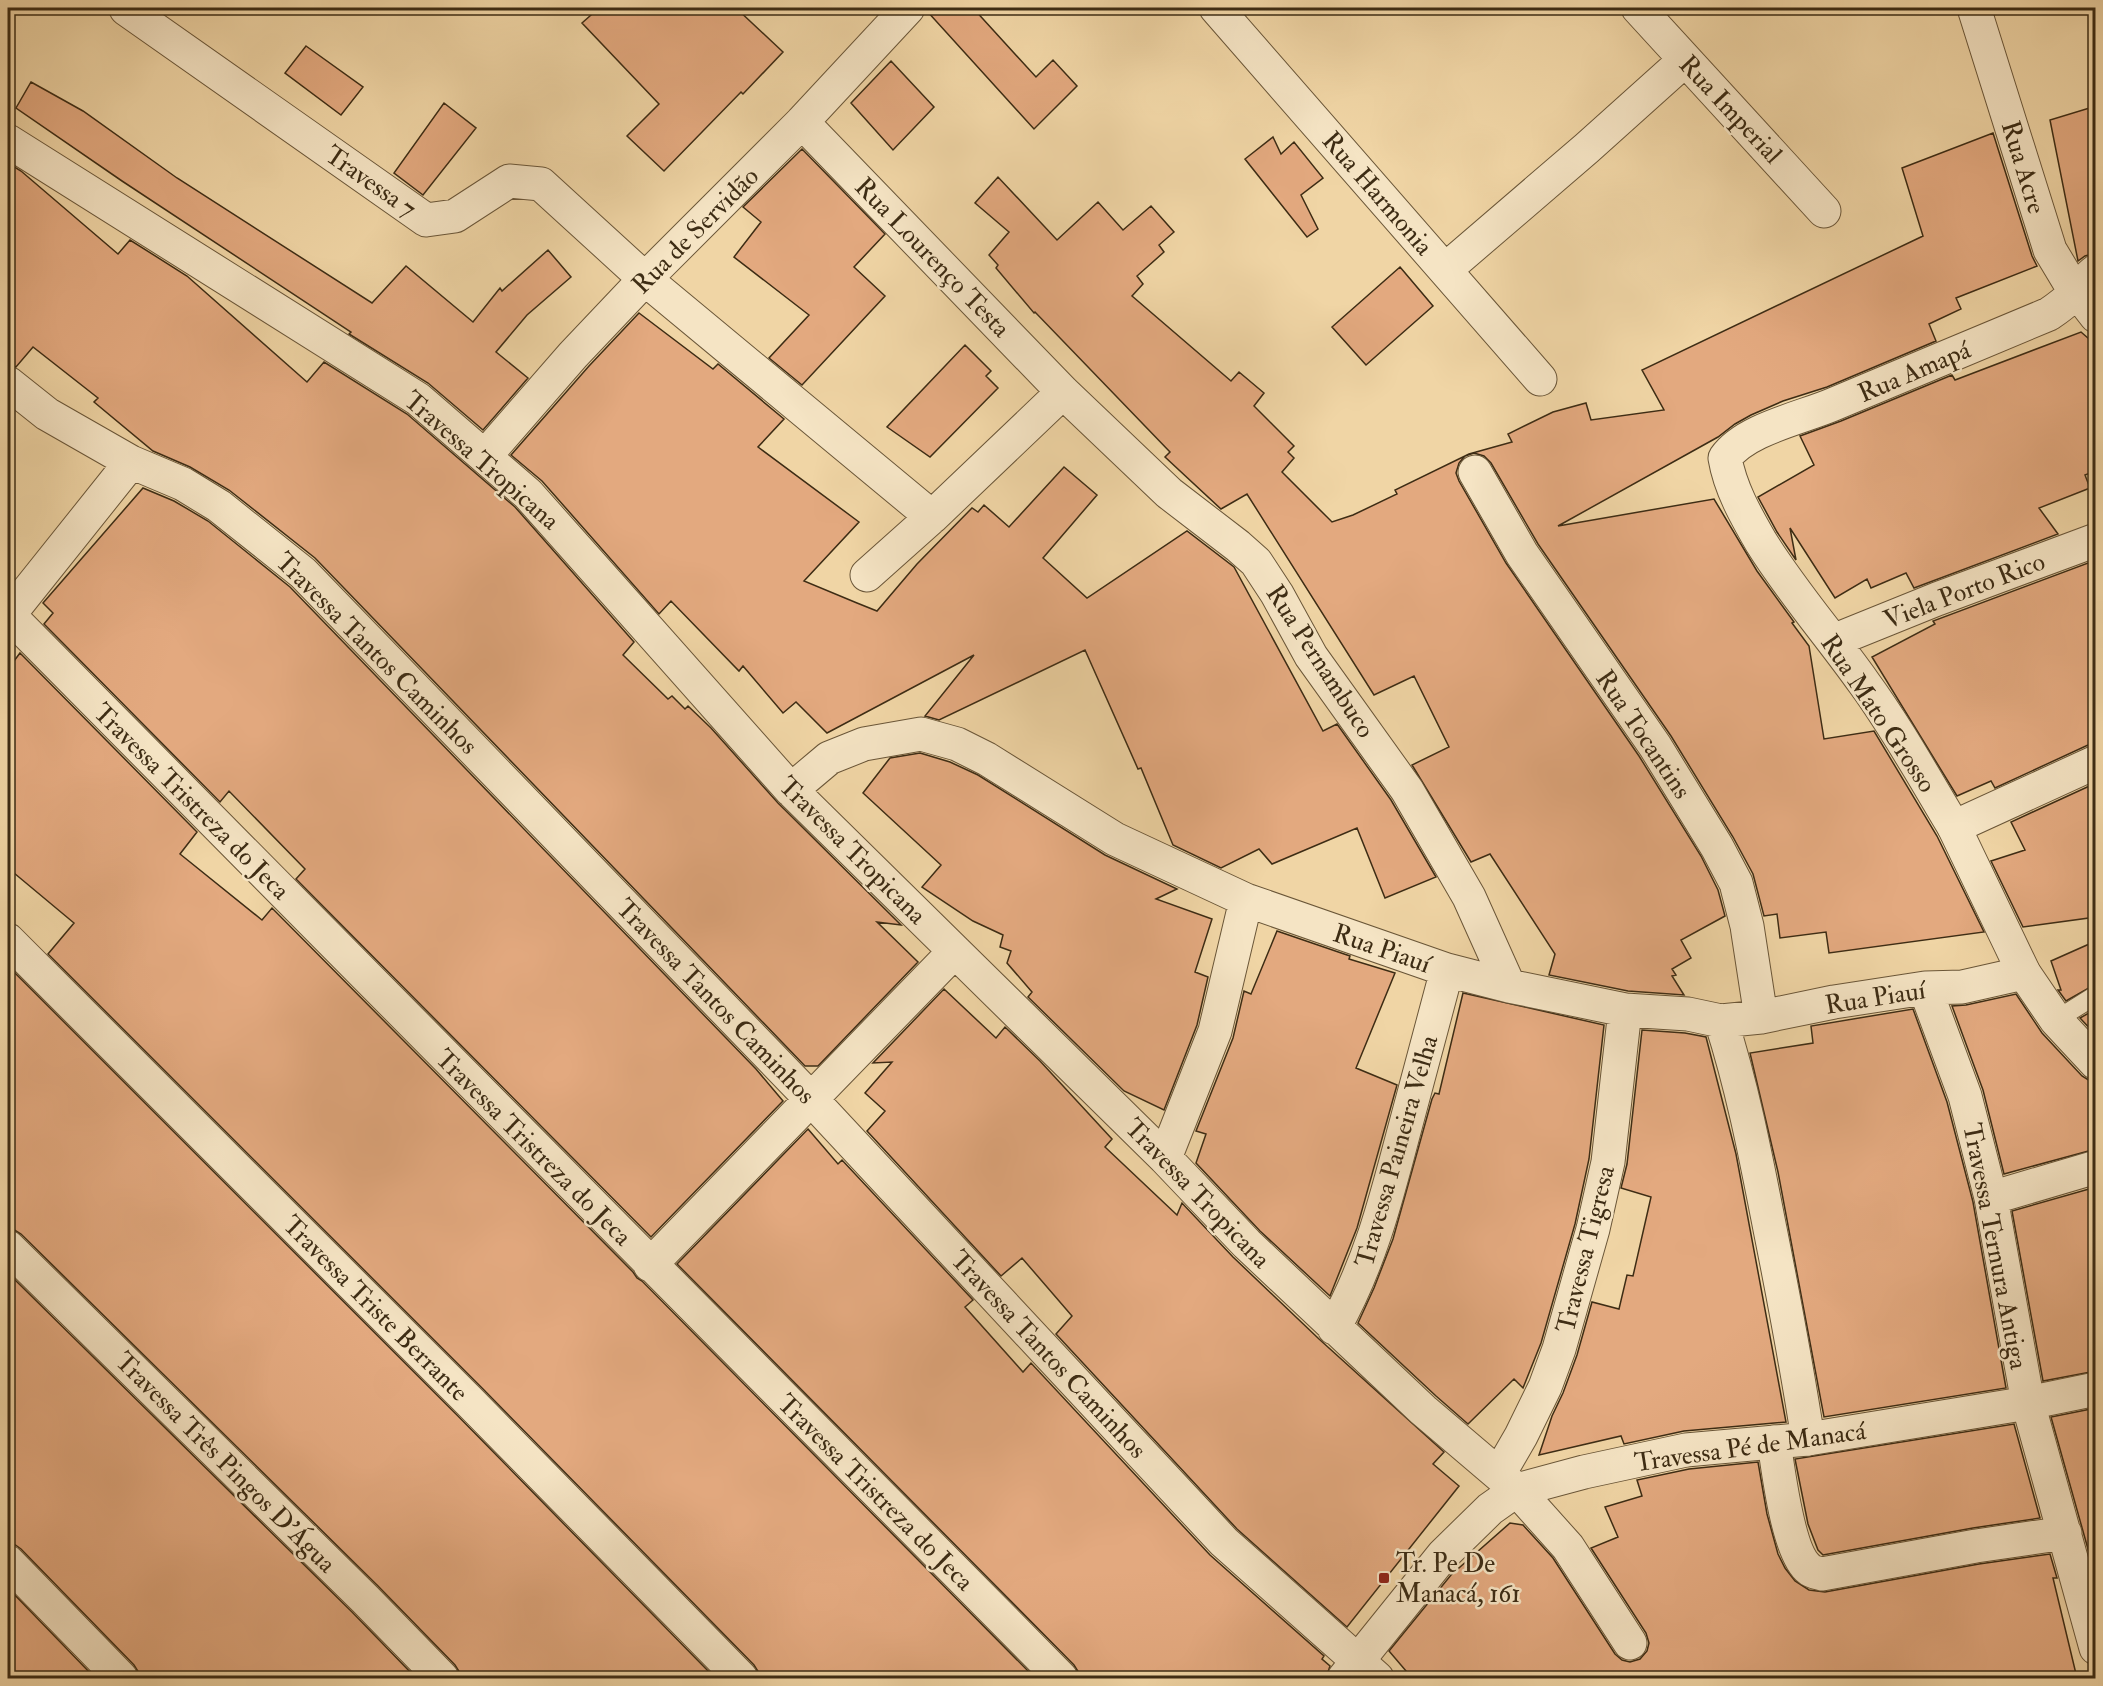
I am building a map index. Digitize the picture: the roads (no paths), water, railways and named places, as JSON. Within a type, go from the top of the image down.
[{"type":"street","name":"Rua de Servidão","points":[[485,456],[645,279],[802,122],[908,8]]},
{"type":"street","name":"Rua Harmonia","points":[[1216,8],[1540,379]]},
{"type":"street","name":"Rua Imperial","points":[[1638,8],[1824,211]]},
{"type":"street","name":"Rua Acre","points":[[1974,8],[2050,250],[2089,293]]},
{"type":"street","name":"Travessa 7","points":[[126,9],[426,220],[455,216],[509,181],[541,184],[645,279],[932,517]]},
{"type":"street","points":[[1445,270],[1685,60]]},
{"type":"street","name":"Rua Lourenço Testa","points":[[802,122],[1063,392]]},
{"type":"street","name":"Travessa Tropicana","points":[[8,141],[418,399],[528,494],[791,790],[954,952],[993,987],[1165,1158],[1247,1244],[1334,1328],[1423,1410],[1508,1482],[1568,1547],[1630,1643]]},
{"type":"street","name":"Rua Amapá","points":[[1725,458],[1743,441],[1769,429],[1821,410],[2049,314],[2089,293]]},
{"type":"street","name":"Travessa Tantos Caminhos","points":[[8,383],[47,414],[131,462],[183,484],[219,507],[303,573],[812,1100],[1224,1542],[1360,1673]]},
{"type":"street","points":[[867,575],[932,517],[1063,392]]},
{"type":"street","name":"Rua Pernambuco","points":[[1063,392],[1169,493],[1256,562],[1277,594],[1311,656],[1407,790],[1469,897],[1509,986]]},
{"type":"street","name":"Rua Mato Grosso","points":[[1725,458],[1744,514],[1779,571],[1877,702],[1954,827],[2024,973],[2056,1020],[2096,1063]]},
{"type":"street","points":[[8,615],[131,462]]},
{"type":"street","name":"Rua Tocantins","points":[[1475,472],[1522,554],[1655,746],[1727,865],[1736,883],[1747,926],[1761,1017]]},
{"type":"street","name":"Viela Porto Rico","points":[[1833,641],[1937,599],[2096,540]]},
{"type":"street","name":"Travessa Tristreza do Jeca","points":[[8,615],[1061,1678]]},
{"type":"street","name":"Rua Piauí","points":[[791,790],[829,758],[864,744],[921,734],[957,744],[987,759],[1115,839],[1246,900],[1447,970],[1509,986],[1625,1010],[1688,1014],[1721,1021],[1761,1017],[1834,1002],[1925,988],[1962,987],[2024,973]]},
{"type":"street","points":[[1954,827],[2096,762]]},
{"type":"street","points":[[1165,1158],[1215,1031],[1246,900]]},
{"type":"street","name":"Travessa Triste Berrante","points":[[8,940],[470,1402],[741,1678]]},
{"type":"street","points":[[650,1265],[954,952]]},
{"type":"street","name":"Travessa Paineira Velha","points":[[1334,1328],[1367,1262],[1384,1207],[1447,970]]},
{"type":"street","name":"Travessa Ternura Antiga","points":[[1925,988],[1965,1096],[1991,1198],[2028,1403],[2096,1648]]},
{"type":"street","name":"Travessa Tigresa","points":[[1508,1482],[1521,1436],[1545,1387],[1559,1349],[1593,1229],[1608,1162],[1625,1010]]},
{"type":"street","points":[[1721,1021],[1734,1061],[1756,1156],[1794,1352],[1808,1439]]},
{"type":"street","points":[[1991,1198],[2096,1167]]},
{"type":"street","name":"Travessa Três Pingos D'Água","points":[[8,1247],[357,1591],[442,1678]]},
{"type":"street","name":"Travessa Pé de Manacá","points":[[1360,1673],[1443,1555],[1490,1509],[1508,1482],[1584,1472],[1686,1450],[1808,1439],[2028,1403],[2096,1389]]},
{"type":"street","points":[[1774,1442],[1784,1505],[1797,1552],[1809,1569],[1822,1574],[1976,1546],[2065,1533]]},
{"type":"street","points":[[8,1562],[121,1678]]},
{"type":"lane","points":[[2056,1020],[2096,995]]},
{"type":"place","name":"Tr. Pe De Manacá, 161","points":[[1384,1578]]}]
